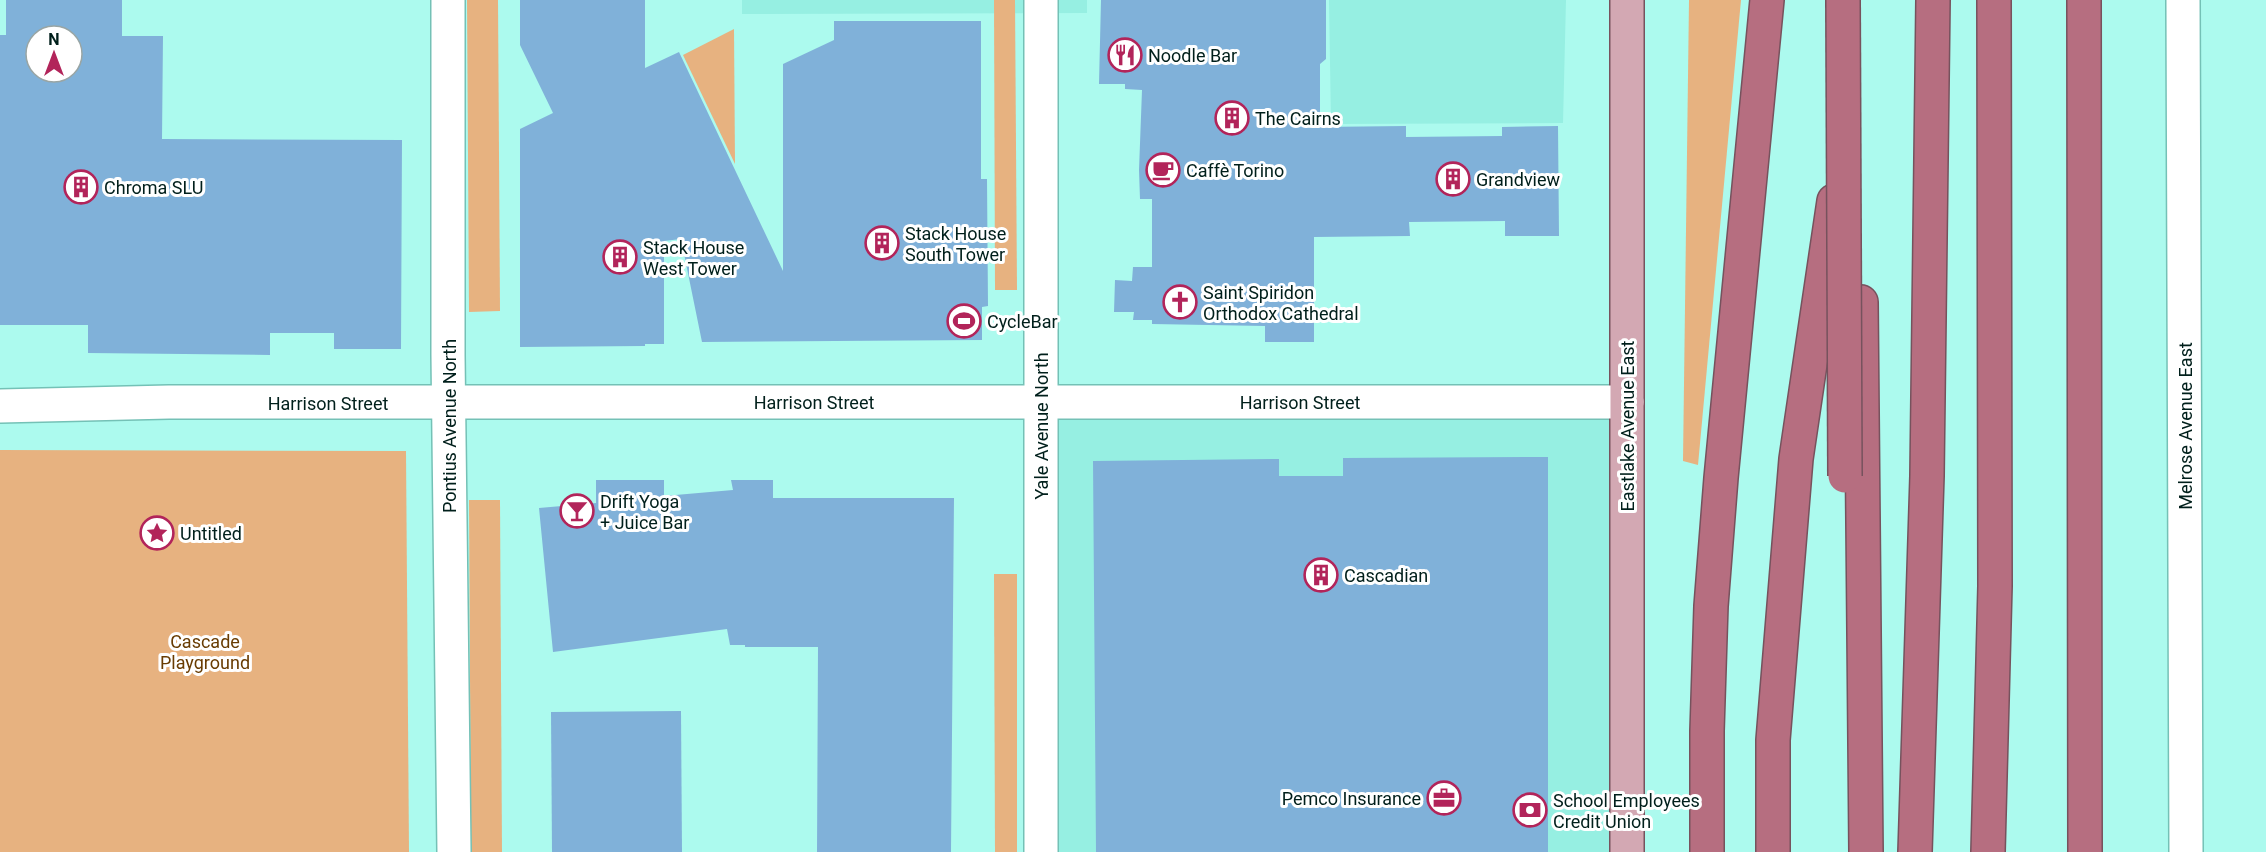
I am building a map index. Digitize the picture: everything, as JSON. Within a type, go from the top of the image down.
[{"type":"highway","points":[[1707,852],[1710,617],[1721,478],[1767,0]]},
{"type":"highway","points":[[1843,0],[1847,852]]},
{"type":"highway","points":[[1858,0],[1866,852]]},
{"type":"highway","points":[[1915,852],[1927,476],[1933,0]]},
{"type":"highway","points":[[1988,852],[1995,586],[1994,0]]},
{"type":"highway","points":[[2084,0],[2085,852]]},
{"type":"highway","points":[[1773,852],[1773,740],[1796,459],[1858,39]]},
{"type":"main road","name":"Eastlake Avenue East","points":[[1627,0],[1627,852]]},
{"type":"street","name":"Pontius Avenue North","points":[[448,0],[449,403],[454,852]]},
{"type":"street","name":"Yale Avenue North","points":[[1041,0],[1041,852]]},
{"type":"street","name":"Melrose Avenue East","points":[[2183,0],[2186,852]]},
{"type":"street","name":"Harrison Street","points":[[0,406],[169,402],[1627,402]]},
{"type":"shaded area","points":[[742,0],[1087,0],[1087,13],[742,14]]},
{"type":"shaded area","points":[[1329,0],[1566,0],[1563,123],[1331,124]]},
{"type":"shaded area","points":[[1041,402],[1627,402],[1627,852],[1041,852]]},
{"type":"green space","points":[[467,0],[498,0],[500,311],[469,312]]},
{"type":"green space","points":[[994,0],[1015,0],[1017,290],[995,290]]},
{"type":"green space","points":[[1689,0],[1741,0],[1698,465],[1683,461]]},
{"type":"green space","points":[[734,29],[735,164],[683,55]]},
{"type":"green space","name":"Cascade Playground","points":[[0,450],[406,451],[409,852],[0,852]]},
{"type":"green space","points":[[469,500],[500,500],[502,852],[471,852]]},
{"type":"green space","points":[[994,574],[1017,574],[1017,852],[995,852]]},
{"type":"building","points":[[6,0],[122,0],[122,36],[163,36],[162,139],[402,140],[401,349],[334,349],[334,333],[270,333],[270,355],[88,353],[88,325],[0,325],[0,35],[6,35]]},
{"type":"building","points":[[520,0],[645,0],[645,68],[679,52],[783,271],[783,64],[834,40],[834,21],[981,21],[981,179],[987,179],[988,306],[982,307],[982,340],[702,342],[681,239],[664,241],[664,344],[520,347],[520,129],[553,113],[520,45]]},
{"type":"building","points":[[1101,0],[1326,0],[1326,59],[1320,64],[1320,127],[1406,126],[1406,137],[1502,136],[1502,127],[1558,126],[1559,236],[1505,236],[1505,221],[1409,222],[1410,236],[1314,237],[1314,342],[1265,342],[1265,326],[1152,324],[1152,320],[1133,320],[1134,312],[1114,312],[1115,280],[1132,281],[1133,267],[1152,267],[1152,199],[1140,199],[1142,90],[1125,89],[1125,84],[1099,84]]},
{"type":"building","points":[[1548,457],[1548,852],[1096,852],[1093,461],[1279,459],[1279,476],[1343,476],[1343,458]]},
{"type":"building","points":[[596,480],[664,480],[664,496],[733,490],[731,480],[773,480],[773,498],[954,498],[951,852],[817,852],[818,647],[730,645],[727,629],[553,652],[539,508],[596,503]]},
{"type":"building","points":[[681,711],[682,852],[552,852],[551,712]]},
{"type":"place","name":"Noodle Bar","points":[[1125,55]]},
{"type":"place","name":"The Cairns","points":[[1232,118]]},
{"type":"place","name":"Caffè Torino","points":[[1163,170]]},
{"type":"place","name":"Grandview","points":[[1453,179]]},
{"type":"place","name":"Chroma SLU","points":[[81,187]]},
{"type":"place","name":"Stack House South Tower","points":[[882,243]]},
{"type":"place","name":"Stack House West Tower","points":[[620,257]]},
{"type":"place","name":"Saint Spiridon Orthodox Cathedral","points":[[1180,302]]},
{"type":"place","name":"CycleBar","points":[[964,321]]},
{"type":"place","name":"Drift Yoga + Juice Bar","points":[[577,511]]},
{"type":"place","name":"Untitled","points":[[157,533]]},
{"type":"place","name":"Cascadian","points":[[1321,575]]},
{"type":"place","name":"Pemco Insurance","points":[[1444,798]]},
{"type":"place","name":"School Employees Credit Union","points":[[1530,810]]}]
